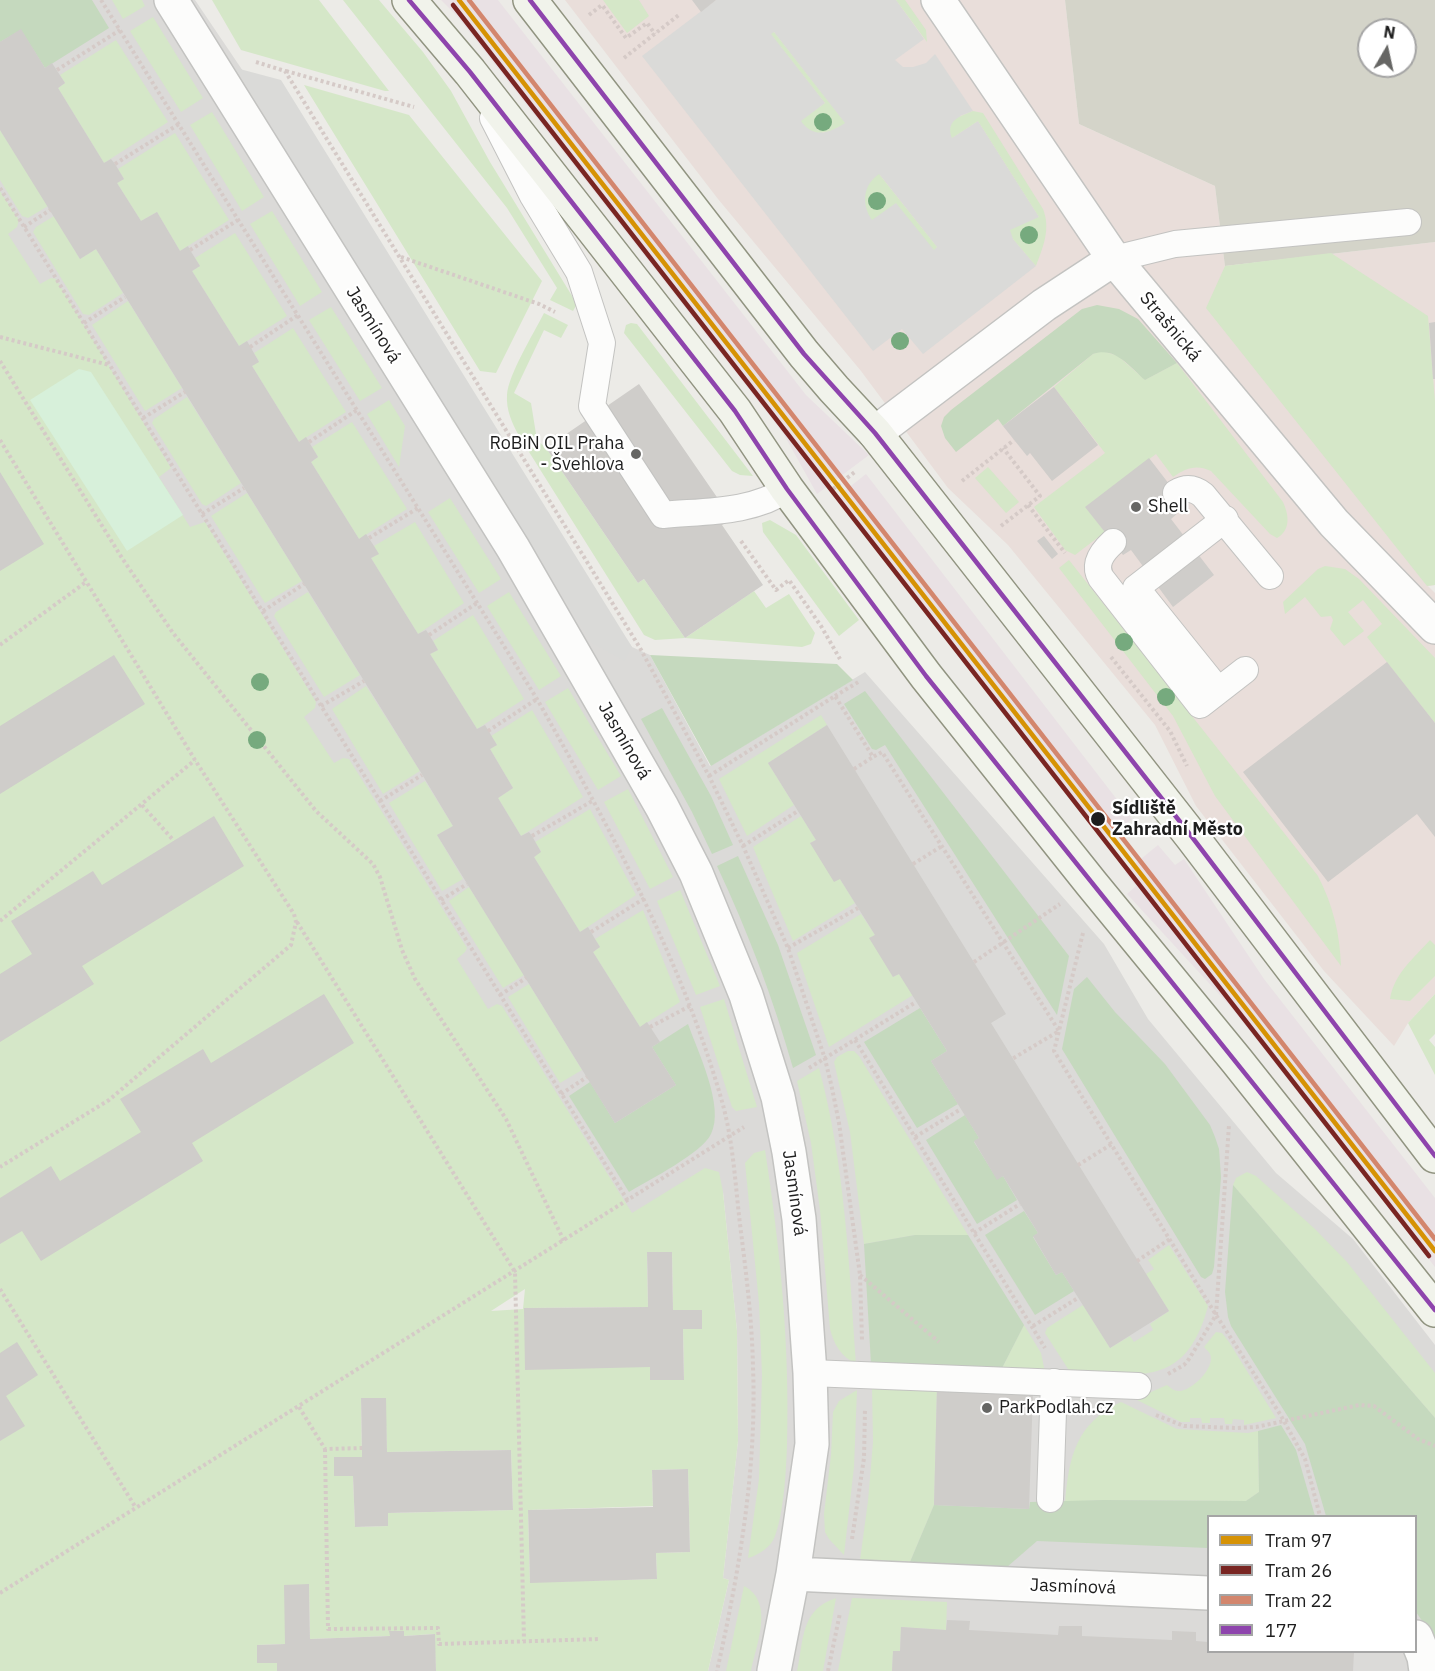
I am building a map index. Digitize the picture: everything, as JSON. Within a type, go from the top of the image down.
[{"type":"main road","points":[[409,0],[470,72],[735,411],[787,489],[926,676],[1435,1310]]},
{"type":"main road","points":[[530,0],[804,354],[875,433],[1192,837],[1435,1156]]},
{"type":"street","name":"Jasmínová","points":[[171,0],[513,548],[662,807],[696,873],[746,995],[778,1097],[789,1152],[799,1219],[810,1373],[812,1444],[793,1574],[774,1671]]},
{"type":"street","name":"Strašnická","points":[[938,0],[1114,260],[1334,523],[1435,627]]},
{"type":"street","points":[[875,433],[1044,305],[1114,260]]},
{"type":"street","name":"Jasmínová","points":[[793,1574],[1207,1593]]},
{"type":"street","points":[[1417,1640],[1424,1657],[1426,1671]]},
{"type":"lane","points":[[470,72],[533,196],[579,272],[602,343],[592,406],[663,515],[736,507],[770,499],[787,489]]},
{"type":"lane","points":[[1114,260],[1174,244],[1408,222]]},
{"type":"lane","points":[[1176,493],[1183,489],[1197,490],[1225,519],[1270,576]]},
{"type":"lane","points":[[1209,698],[1136,588],[1225,519]]},
{"type":"lane","points":[[1113,542],[1099,559],[1097,569],[1101,578],[1209,698]]},
{"type":"lane","points":[[1209,698],[1245,670]]},
{"type":"lane","points":[[810,1373],[1137,1386]]},
{"type":"lane","points":[[1050,1499],[1054,1382]]},
{"type":"path","points":[[101,0],[537,699],[594,800],[645,898],[690,1006],[722,1099],[730,1135],[748,1290],[753,1367],[750,1471],[742,1538],[717,1671]]},
{"type":"path","points":[[589,15],[602,5],[626,38],[647,22],[655,34]]},
{"type":"path","points":[[623,59],[680,14]]},
{"type":"path","points":[[57,70],[120,30]]},
{"type":"path","points":[[285,70],[414,107]]},
{"type":"path","points":[[115,164],[178,124]]},
{"type":"path","points":[[0,188],[628,1201]]},
{"type":"path","points":[[24,227],[50,210]]},
{"type":"path","points":[[190,250],[238,220]]},
{"type":"path","points":[[400,257],[540,304]]},
{"type":"path","points":[[84,323],[125,297]]},
{"type":"path","points":[[250,347],[298,315]]},
{"type":"path","points":[[0,337],[110,365]]},
{"type":"path","points":[[0,361],[122,558],[172,633],[316,811],[376,870],[402,950],[416,978],[506,1119],[564,1241]]},
{"type":"path","points":[[143,418],[184,392]]},
{"type":"path","points":[[309,442],[357,410]]},
{"type":"path","points":[[0,440],[195,760],[294,914],[296,922],[515,1272],[524,1641]]},
{"type":"path","points":[[957,485],[1014,440]]},
{"type":"path","points":[[1001,526],[1040,496],[1003,448]]},
{"type":"path","points":[[825,495],[859,469]]},
{"type":"path","points":[[202,514],[244,488]]},
{"type":"path","points":[[1028,505],[1063,551]]},
{"type":"path","points":[[736,507],[734,530],[776,590],[789,580],[821,626],[840,659]]},
{"type":"path","points":[[369,538],[418,508]]},
{"type":"path","points":[[0,645],[86,582]]},
{"type":"path","points":[[263,612],[304,584]]},
{"type":"path","points":[[429,635],[477,603]]},
{"type":"path","points":[[1111,657],[1170,730],[1190,770]]},
{"type":"path","points":[[321,706],[364,681]]},
{"type":"path","points":[[709,776],[860,681]]},
{"type":"path","points":[[835,696],[873,757]]},
{"type":"path","points":[[488,731],[537,699]]},
{"type":"path","points":[[854,769],[882,752],[1059,1031]]},
{"type":"path","points":[[0,921],[195,760]]},
{"type":"path","points":[[380,801],[422,775]]},
{"type":"path","points":[[532,836],[594,800]]},
{"type":"path","points":[[142,805],[174,841]]},
{"type":"path","points":[[743,846],[798,811]]},
{"type":"path","points":[[913,864],[942,846]]},
{"type":"path","points":[[441,900],[467,884]]},
{"type":"path","points":[[591,932],[645,898]]},
{"type":"path","points":[[974,962],[1060,904]]},
{"type":"path","points":[[788,948],[858,908]]},
{"type":"path","points":[[0,1167],[109,1100],[291,945],[296,922]]},
{"type":"path","points":[[1083,932],[1054,1051],[1283,1420],[1305,1460],[1320,1515]]},
{"type":"path","points":[[500,995],[526,978]]},
{"type":"path","points":[[805,1071],[916,1002]]},
{"type":"path","points":[[650,1027],[690,1006]]},
{"type":"path","points":[[1012,1059],[1059,1031]]},
{"type":"path","points":[[855,1040],[1039,1336]]},
{"type":"path","points":[[561,1094],[587,1077]]},
{"type":"path","points":[[915,1137],[962,1109]]},
{"type":"path","points":[[0,1593],[750,1124]]},
{"type":"path","points":[[1230,1125],[1216,1315],[1184,1365],[1137,1386],[1131,1404],[1184,1426],[1256,1427],[1359,1405],[1374,1406],[1418,1439],[1435,1446]]},
{"type":"path","points":[[1078,1165],[1112,1144]]},
{"type":"path","points":[[975,1233],[1020,1204]]},
{"type":"path","points":[[1137,1261],[1170,1239]]},
{"type":"path","points":[[860,1275],[939,1342]]},
{"type":"path","points":[[0,1289],[136,1508]]},
{"type":"path","points":[[1032,1326],[1078,1298]]},
{"type":"path","points":[[850,1547],[864,1458],[865,1399]]},
{"type":"path","points":[[299,1407],[325,1449],[328,1629],[438,1628],[439,1644],[600,1639]]},
{"type":"path","points":[[325,1449],[362,1448]]},
{"type":"path","points":[[828,1671],[841,1608]]},
{"type":"shaded area","points":[[0,0],[195,0],[632,647],[650,655],[710,766],[865,672],[1104,944],[1148,1019],[1276,1173],[1353,1239],[1435,1345],[1435,1671],[708,1671],[729,1580],[723,1578],[738,1441],[737,1331],[723,1192],[564,1265],[0,381]]},
{"type":"shaded area","points":[[441,0],[498,0],[806,395],[869,455],[817,494],[783,433],[457,16]]},
{"type":"shaded area","points":[[565,0],[1065,0],[1079,124],[1215,186],[1225,266],[1435,242],[1435,585],[1428,586],[1435,593],[1435,994],[1408,1023],[1394,1046],[1324,971],[1196,806],[1155,725],[1008,545],[948,488],[861,371],[718,199]]},
{"type":"shaded area","points":[[716,0],[896,0],[924,39],[895,60],[903,67],[913,67],[926,63],[935,54],[973,111],[960,116],[952,138],[978,121],[1039,217],[1013,239],[1036,266],[923,354],[902,329],[873,351],[642,56]],"holes":[[[774,32],[844,122],[838,127],[823,133],[802,121],[825,103],[772,35]],[[880,175],[937,247],[934,249],[896,202],[872,180]]]},
{"type":"shaded area","points":[[1065,0],[1435,0],[1435,242],[1225,266],[1215,186],[1079,124]]},
{"type":"shaded area","points":[[236,68],[281,80],[632,647],[625,661],[593,644]]},
{"type":"shaded area","points":[[866,474],[1132,819],[1104,841],[1095,825],[837,497]]},
{"type":"shaded area","points":[[1158,845],[1175,865],[1184,859],[1264,979],[1435,1198],[1435,1267],[1230,1006],[1127,894],[1136,886],[1125,872]]},
{"type":"shaded area","points":[[1037,1541],[1207,1548],[1207,1576],[1007,1567]]},
{"type":"green space","points":[[0,0],[92,0],[109,28],[45,68],[21,30],[0,42]]},
{"type":"green space","points":[[112,0],[142,0],[145,6],[123,19]]},
{"type":"green space","points":[[212,0],[319,0],[389,91],[241,50]]},
{"type":"green space","points":[[343,0],[379,0],[423,52],[451,91],[490,162],[577,304],[573,311],[550,300],[557,288],[507,208]]},
{"type":"green space","points":[[603,0],[639,0],[649,16],[627,33]]},
{"type":"green space","points":[[896,0],[905,0],[926,30],[927,42]]},
{"type":"green space","points":[[153,17],[203,98],[181,112],[130,31]]},
{"type":"green space","points":[[774,32],[845,123],[828,132],[816,132],[806,127],[801,121],[825,103],[771,34]]},
{"type":"green space","points":[[116,40],[168,122],[104,163],[58,88],[65,83],[60,75]]},
{"type":"green space","points":[[304,85],[409,115],[542,281],[496,373],[480,371]]},
{"type":"green space","points":[[973,111],[983,113],[1043,209],[1046,231],[1036,266],[1013,239],[1010,230],[1039,217],[978,121],[952,138],[950,127],[952,123]]},
{"type":"green space","points":[[212,112],[264,197],[242,211],[190,125]]},
{"type":"green space","points":[[0,130],[48,206],[28,218],[22,216],[0,180]]},
{"type":"green space","points":[[175,133],[229,220],[180,251],[157,212],[141,221],[117,183],[124,179],[118,169]]},
{"type":"green space","points":[[879,174],[937,247],[934,250],[896,203],[872,220],[866,208],[865,195],[874,178]]},
{"type":"green space","points":[[0,191],[19,220],[17,227],[8,234],[40,284],[51,278],[56,279],[171,468],[159,477],[190,527],[205,522],[316,702],[315,708],[304,717],[334,763],[343,758],[349,759],[467,948],[457,959],[488,1009],[497,1004],[502,1006],[632,1213],[705,1168],[719,1172],[737,1331],[738,1441],[723,1578],[729,1580],[708,1671],[436,1671],[434,1634],[404,1636],[403,1631],[390,1631],[390,1636],[310,1639],[309,1585],[285,1644],[257,1645],[257,1663],[277,1663],[277,1671],[0,1671]],"holes":[[[647,1252],[672,1252],[673,1310],[702,1310],[702,1329],[683,1329],[684,1380],[651,1380],[650,1367],[524,1308],[648,1307]],[[525,1289],[523,1309],[491,1311]],[[385,1398],[387,1452],[511,1450],[513,1510],[388,1513],[388,1526],[355,1527],[353,1476],[334,1476],[334,1458],[362,1457],[361,1399]],[[688,1469],[690,1552],[656,1553],[657,1579],[530,1582],[528,1510],[653,1506],[652,1470]]]},
{"type":"green space","points":[[272,211],[322,292],[300,306],[250,224]]},
{"type":"green space","points":[[54,216],[80,259],[96,249],[123,293],[89,315],[83,314],[33,232],[36,227]]},
{"type":"green space","points":[[235,233],[287,316],[239,346],[192,271],[200,266],[195,258]]},
{"type":"green space","points":[[1331,253],[1428,316],[1435,401],[1435,585],[1427,586],[1206,308],[1225,266]]},
{"type":"green space","points":[[128,301],[182,388],[145,411],[92,325]]},
{"type":"green space","points":[[1097,305],[1119,309],[1138,319],[1177,363],[1145,380],[1115,355],[1101,352],[1093,354],[1003,426],[998,419],[956,452],[945,438],[941,426],[944,417],[1082,309]]},
{"type":"green space","points":[[331,307],[382,388],[360,401],[309,320]]},
{"type":"green space","points":[[544,313],[568,325],[561,338],[544,330],[514,393],[531,403],[537,440],[546,448],[638,583],[644,579],[685,638],[655,640],[644,635],[519,436],[512,421],[507,401],[508,387]]},
{"type":"green space","points":[[637,324],[753,476],[740,475],[732,471],[624,333],[626,325]]},
{"type":"green space","points":[[293,328],[346,412],[299,442],[252,366],[259,361],[254,353]]},
{"type":"green space","points":[[1102,351],[1118,356],[1145,380],[1177,363],[1283,502],[1288,522],[1282,535],[1277,538],[1270,534],[1211,471],[1191,468],[1173,477],[1156,454],[1086,507],[1105,532],[1075,555],[1065,550],[1034,507],[1105,453],[1054,387],[1093,354]]},
{"type":"green space","points":[[79,369],[91,372],[183,515],[127,551],[30,400]]},
{"type":"green space","points":[[187,397],[241,483],[206,506],[202,504],[152,423],[154,419]]},
{"type":"green space","points":[[389,400],[405,426],[399,467],[367,414]]},
{"type":"green space","points":[[352,422],[407,509],[359,539],[311,462],[318,457],[312,447]]},
{"type":"green space","points":[[988,467],[1019,502],[1006,513],[975,478]]},
{"type":"green space","points":[[247,493],[302,581],[265,603],[211,516]]},
{"type":"green space","points":[[450,498],[501,579],[479,593],[428,512]]},
{"type":"green space","points":[[770,520],[796,535],[859,620],[839,636],[763,532],[762,523]]},
{"type":"green space","points":[[415,522],[464,603],[418,634],[371,558],[378,554],[374,546]]},
{"type":"green space","points":[[1069,560],[1318,876],[1335,920],[1341,966],[1215,796],[1173,716],[1059,568]]},
{"type":"green space","points":[[1325,566],[1345,569],[1359,579],[1435,658],[1435,723],[1367,637],[1382,624],[1363,600],[1348,612],[1364,631],[1344,646],[1330,629],[1333,620],[1331,616],[1321,617],[1305,597],[1285,614],[1283,602],[1318,569]]},
{"type":"green space","points":[[754,591],[766,608],[789,594],[815,633],[811,644],[802,647],[685,638]]},
{"type":"green space","points":[[308,592],[360,675],[324,697],[274,616],[276,612]]},
{"type":"green space","points":[[509,592],[561,676],[539,690],[487,606]]},
{"type":"green space","points":[[473,615],[524,699],[477,729],[430,654],[438,650],[433,641]]},
{"type":"green space","points":[[650,655],[837,664],[853,680],[711,766]]},
{"type":"green space","points":[[366,686],[420,771],[383,794],[332,709]]},
{"type":"green space","points":[[568,688],[621,776],[598,790],[545,702]]},
{"type":"green space","points":[[865,691],[1069,956],[1057,1015],[885,745],[876,750],[872,749],[844,704]]},
{"type":"green space","points":[[662,708],[711,796],[733,845],[712,854],[692,812],[641,719]]},
{"type":"green space","points":[[532,710],[583,797],[521,836],[498,798],[513,788],[490,749],[497,745],[491,736]]},
{"type":"green space","points":[[821,715],[827,725],[768,763],[794,805],[747,836],[719,779]]},
{"type":"green space","points":[[425,781],[453,826],[437,835],[463,879],[442,891],[389,803]]},
{"type":"green space","points":[[628,789],[673,877],[650,889],[604,802]]},
{"type":"green space","points":[[590,809],[636,895],[580,932],[534,857],[541,851],[535,842]]},
{"type":"green space","points":[[801,816],[816,840],[810,843],[840,879],[855,903],[793,941],[753,847]]},
{"type":"green space","points":[[738,856],[778,945],[816,1055],[793,1068],[759,966],[717,866]]},
{"type":"green space","points":[[469,887],[524,975],[503,988],[449,901]]},
{"type":"green space","points":[[680,890],[720,986],[696,995],[657,901]]},
{"type":"green space","points":[[643,910],[680,1002],[640,1027],[593,952],[600,947],[595,939]]},
{"type":"green space","points":[[861,914],[875,935],[870,938],[893,977],[899,974],[913,995],[829,1047],[797,953]]},
{"type":"green space","points":[[1430,940],[1435,945],[1435,976],[1410,1001],[1390,999],[1400,974]]},
{"type":"green space","points":[[1087,977],[1115,1012],[1165,1064],[1210,1125],[1215,1137],[1219,1149],[1221,1177],[1214,1267],[1212,1274],[1205,1279],[1201,1277],[1062,1049],[1074,989]]},
{"type":"green space","points":[[529,984],[582,1070],[560,1083],[508,997]]},
{"type":"green space","points":[[1435,994],[1435,1034],[1429,1040],[1435,1047],[1435,1075],[1408,1023]]},
{"type":"green space","points":[[724,999],[757,1107],[736,1111],[732,1107],[700,1007]]},
{"type":"green space","points":[[920,1008],[947,1051],[931,1061],[958,1104],[917,1128],[864,1042]]},
{"type":"green space","points":[[688,1024],[713,1095],[715,1109],[711,1134],[686,1158],[629,1192],[569,1096],[590,1082],[615,1123],[676,1085],[652,1047]]},
{"type":"green space","points":[[848,1051],[854,1051],[859,1056],[968,1235],[915,1235],[864,1244],[850,1132],[834,1062],[837,1057]]},
{"type":"green space","points":[[819,1068],[835,1141],[845,1214],[856,1364],[839,1350],[830,1329],[820,1210],[811,1143],[797,1081]]},
{"type":"green space","points":[[965,1115],[979,1138],[974,1142],[997,1179],[1003,1176],[1017,1200],[977,1224],[926,1140]]},
{"type":"green space","points":[[765,1150],[783,1297],[788,1408],[787,1456],[782,1503],[775,1536],[764,1550],[748,1558],[759,1479],[762,1375],[759,1303],[745,1163],[754,1153]]},
{"type":"green space","points":[[1247,1172],[1256,1176],[1315,1229],[1347,1262],[1435,1373],[1435,1418],[1233,1185],[1236,1178]]},
{"type":"green space","points":[[1233,1185],[1435,1418],[1435,1646],[1417,1613],[1417,1515],[1326,1515],[1305,1444],[1231,1326],[1225,1292]]},
{"type":"green space","points":[[1024,1211],[1038,1233],[1033,1237],[1056,1275],[1062,1272],[1074,1291],[1035,1315],[985,1235]]},
{"type":"green space","points":[[915,1235],[968,1235],[1024,1325],[1001,1370],[871,1364],[864,1244]]},
{"type":"green space","points":[[1169,1245],[1208,1306],[1199,1333],[1187,1352],[1173,1364],[1156,1371],[1117,1375],[1070,1372],[1045,1333],[1047,1328],[1083,1305],[1110,1348],[1130,1336],[1134,1342],[1153,1330],[1150,1324],[1169,1311],[1146,1274],[1154,1269],[1148,1260]]},
{"type":"green space","points":[[1024,1325],[1041,1353],[1045,1372],[1001,1370]]},
{"type":"green space","points":[[1216,1332],[1222,1333],[1229,1342],[1276,1418],[1244,1425],[1244,1420],[1233,1419],[1232,1424],[1225,1424],[1224,1418],[1210,1418],[1210,1423],[1202,1423],[1201,1418],[1190,1418],[1190,1422],[1181,1422],[1135,1399],[1167,1385],[1179,1391],[1196,1383],[1210,1365],[1210,1354],[1204,1347]]},
{"type":"green space","points":[[872,1387],[937,1387],[934,1505],[910,1562],[860,1560],[873,1442]]},
{"type":"green space","points":[[857,1390],[854,1467],[844,1555],[825,1532],[824,1514],[833,1412],[839,1401]]},
{"type":"green space","points":[[1121,1402],[1177,1429],[1248,1433],[1258,1431],[1259,1492],[1246,1501],[1065,1502],[1069,1470],[1078,1443],[1094,1420]]},
{"type":"green space","points":[[1281,1425],[1296,1450],[1315,1515],[1207,1515],[1207,1548],[1037,1541],[1007,1567],[910,1562],[934,1505],[1029,1509],[1030,1502],[1246,1501],[1259,1492],[1258,1431]]},
{"type":"green space","points":[[744,1586],[759,1602],[761,1625],[759,1637],[751,1671],[726,1671]]},
{"type":"green space","points":[[836,1598],[823,1671],[797,1671],[803,1637],[810,1618],[824,1603]]},
{"type":"green space","points":[[852,1598],[947,1602],[946,1630],[901,1627],[900,1651],[893,1651],[892,1671],[838,1671]]},
{"type":"building","points":[[692,0],[716,0],[701,12]]},
{"type":"building","points":[[21,29],[45,68],[52,63],[65,83],[58,88],[104,163],[111,159],[115,164],[124,179],[117,183],[141,221],[157,212],[180,251],[188,246],[200,266],[192,271],[239,346],[247,341],[259,362],[252,366],[299,442],[306,437],[318,457],[311,462],[359,539],[366,534],[379,554],[371,558],[418,634],[426,630],[433,641],[438,650],[430,654],[477,729],[485,725],[497,745],[490,749],[513,788],[498,798],[521,836],[529,832],[532,836],[541,852],[534,857],[580,932],[588,927],[600,947],[593,952],[640,1027],[647,1022],[660,1042],[652,1047],[676,1085],[615,1123],[437,835],[453,826],[420,771],[96,249],[80,259],[0,130],[0,42]]},
{"type":"building","points":[[1435,322],[1435,379],[1433,379],[1429,323]]},
{"type":"building","points":[[639,384],[732,519],[722,525],[763,585],[685,638],[644,579],[638,583],[546,448]]},
{"type":"building","points":[[1054,387],[1098,445],[1052,481],[1030,453],[1027,456],[1003,426]]},
{"type":"building","points":[[1149,458],[1186,506],[1171,519],[1214,575],[1173,607],[1131,550],[1123,555],[1085,507]]},
{"type":"building","points":[[0,472],[44,544],[0,571]]},
{"type":"building","points":[[1044,536],[1058,554],[1052,559],[1037,541]]},
{"type":"building","points":[[114,655],[145,704],[0,794],[0,726]]},
{"type":"building","points":[[1387,662],[1435,723],[1435,837],[1417,814],[1328,882],[1243,772]]},
{"type":"building","points":[[827,725],[1006,1014],[991,1023],[1169,1311],[1110,1348],[1062,1272],[1056,1275],[1033,1236],[1038,1233],[1003,1176],[997,1180],[974,1141],[979,1138],[931,1061],[947,1051],[899,974],[893,977],[869,938],[875,935],[840,879],[834,882],[810,843],[816,840],[768,763]]},
{"type":"building","points":[[214,816],[244,866],[82,966],[94,984],[0,1042],[0,974],[32,954],[11,921],[93,871],[102,885]]},
{"type":"building","points":[[324,994],[354,1043],[192,1143],[203,1161],[41,1261],[22,1231],[0,1244],[0,1198],[51,1166],[60,1181],[141,1132],[120,1099],[203,1049],[211,1063]]},
{"type":"building","points":[[647,1252],[672,1252],[673,1310],[702,1310],[702,1329],[683,1329],[684,1380],[650,1380],[650,1367],[525,1370],[524,1308],[648,1307]]},
{"type":"building","points":[[17,1342],[38,1375],[6,1396],[25,1426],[0,1441],[0,1353]]},
{"type":"building","points":[[937,1387],[1033,1392],[1029,1509],[934,1505]]},
{"type":"building","points":[[361,1398],[386,1398],[387,1452],[511,1450],[513,1510],[388,1513],[388,1526],[355,1527],[353,1476],[334,1476],[334,1457],[362,1457]]},
{"type":"building","points":[[688,1469],[690,1552],[656,1553],[657,1579],[530,1583],[528,1510],[653,1507],[652,1470]]},
{"type":"building","points":[[309,1584],[310,1639],[390,1636],[389,1631],[404,1631],[404,1636],[435,1634],[436,1671],[277,1671],[277,1663],[257,1663],[257,1645],[285,1644],[284,1585]]},
{"type":"building","points":[[947,1620],[970,1621],[969,1630],[1058,1635],[1059,1626],[1082,1626],[1082,1636],[1172,1640],[1172,1631],[1196,1632],[1196,1641],[1207,1642],[1207,1653],[1354,1653],[1353,1671],[892,1671],[893,1651],[900,1651],[901,1627],[946,1630]]},
{"type":"tram line","name":"97","points":[[459,0],[1435,1251]]},
{"type":"tram line","name":"22","points":[[469,0],[1435,1239]]},
{"type":"tram line","name":"26","points":[[453,5],[1429,1256]]},
{"type":"transit line","name":"177","points":[[409,0],[470,72],[735,411],[787,489],[926,676],[1435,1310]]},
{"type":"transit line","name":"177","points":[[530,0],[804,354],[875,433],[1192,837],[1435,1156]]},
{"type":"place","name":"RoBiN OIL Praha - Švehlova","points":[[636,454]]},
{"type":"place","name":"Shell","points":[[1136,507]]},
{"type":"place","name":"Sídliště Zahradní Město","points":[[1098,819]]},
{"type":"place","name":"ParkPodlah.cz","points":[[987,1408]]}]
